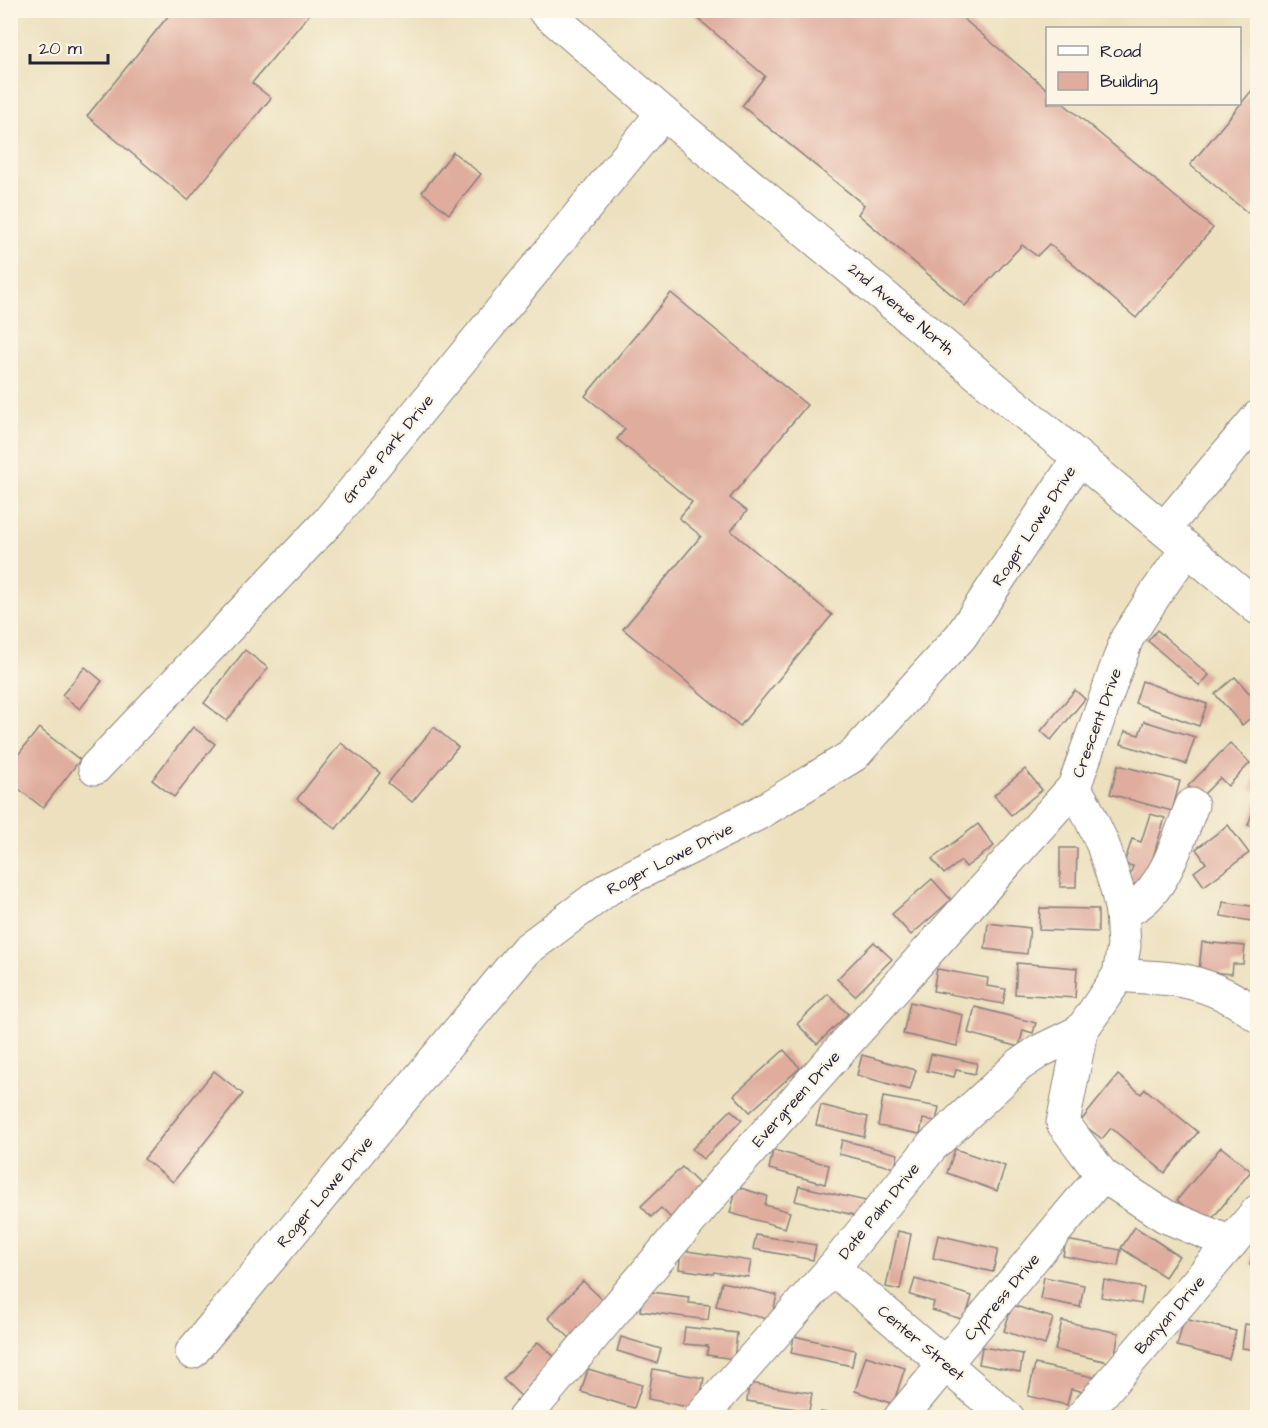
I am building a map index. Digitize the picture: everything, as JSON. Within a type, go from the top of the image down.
[{"type":"street","name":"2nd Avenue North","points":[[544,10],[663,113],[1257,608]]},
{"type":"street","name":"Grove Park Drive","points":[[95,768],[328,522],[663,113]]},
{"type":"street","name":"Crescent Drive","points":[[1119,975],[1124,946],[1122,912],[1117,890],[1103,845],[1074,786],[1127,638],[1156,592],[1175,539],[1257,417]]},
{"type":"street","name":"Roger Lowe Drive","points":[[192,1352],[526,950],[609,888],[759,813],[854,755],[961,636],[1079,458]]},
{"type":"street","name":"Evergreen Drive","points":[[524,1418],[726,1178],[1074,786]]},
{"type":"street","points":[[1122,912],[1136,906],[1156,887],[1163,876],[1192,805]]},
{"type":"street","points":[[1231,1243],[1165,1216],[1102,1175],[1063,1123],[1081,1031],[1119,975],[1190,982],[1253,1004]]},
{"type":"street","name":"Date Palm Drive","points":[[700,1418],[833,1269],[932,1146],[1019,1065],[1040,1051],[1081,1031]]},
{"type":"street","name":"Cypress Drive","points":[[900,1418],[1102,1175]]},
{"type":"street","name":"Banyan Drive","points":[[1082,1418],[1257,1211]]},
{"type":"street","name":"Center Street","points":[[833,1269],[1008,1418]]},
{"type":"building","points":[[173,10],[313,10],[252,83],[271,98],[188,200],[87,116]]},
{"type":"building","points":[[688,10],[953,10],[1046,88],[1046,105],[1065,105],[1213,228],[1136,318],[1049,244],[1037,256],[1022,245],[965,306],[858,214],[864,205],[742,106],[765,76]]},
{"type":"building","points":[[1258,83],[1258,202],[1248,213],[1190,165]]},
{"type":"building","points":[[453,152],[481,174],[449,214],[422,192]]},
{"type":"building","points":[[671,293],[807,405],[730,498],[747,511],[731,531],[832,615],[740,726],[623,629],[701,536],[679,518],[692,502],[617,439],[625,429],[585,396]]},
{"type":"building","points":[[1157,630],[1209,675],[1200,686],[1148,641]]},
{"type":"building","points":[[245,650],[268,668],[227,721],[204,703]]},
{"type":"building","points":[[85,667],[102,681],[80,709],[62,695]]},
{"type":"building","points":[[1235,677],[1258,703],[1258,712],[1242,725],[1215,694]]},
{"type":"building","points":[[1142,681],[1207,704],[1199,726],[1135,703]]},
{"type":"building","points":[[1075,690],[1085,699],[1051,740],[1041,731]]},
{"type":"building","points":[[1144,721],[1195,737],[1186,764],[1121,744],[1125,731],[1139,735]]},
{"type":"building","points":[[193,727],[215,744],[174,797],[152,780]]},
{"type":"building","points":[[434,727],[458,747],[412,802],[388,783]]},
{"type":"building","points":[[39,728],[80,760],[43,808],[10,782],[10,765]]},
{"type":"building","points":[[341,743],[380,773],[336,829],[297,799]]},
{"type":"building","points":[[1230,743],[1250,763],[1228,786],[1220,778],[1200,798],[1188,786]]},
{"type":"building","points":[[1118,765],[1180,781],[1172,811],[1110,794]]},
{"type":"building","points":[[1258,768],[1258,792],[1250,790]]},
{"type":"building","points":[[1025,769],[1042,790],[1011,815],[994,795]]},
{"type":"building","points":[[1258,797],[1258,828],[1248,825]]},
{"type":"building","points":[[1150,814],[1165,818],[1144,887],[1128,882],[1133,866],[1124,864],[1132,839],[1141,842]]},
{"type":"building","points":[[978,824],[994,846],[966,867],[961,861],[944,874],[932,859]]},
{"type":"building","points":[[1228,825],[1249,853],[1204,886],[1194,872],[1206,863],[1196,849]]},
{"type":"building","points":[[1060,848],[1077,848],[1076,887],[1060,887]]},
{"type":"building","points":[[932,879],[951,900],[911,935],[892,914]]},
{"type":"building","points":[[1223,902],[1258,907],[1258,922],[1221,916]]},
{"type":"building","points":[[1040,908],[1098,909],[1098,932],[1039,930]]},
{"type":"building","points":[[988,923],[1030,928],[1027,954],[985,949]]},
{"type":"building","points":[[874,942],[892,959],[855,996],[837,979]]},
{"type":"building","points":[[1202,942],[1245,946],[1243,964],[1233,964],[1232,974],[1199,971]]},
{"type":"building","points":[[1017,963],[1077,968],[1075,998],[1015,994]]},
{"type":"building","points":[[937,969],[988,978],[987,986],[1006,989],[1003,1004],[933,991]]},
{"type":"building","points":[[828,994],[848,1014],[817,1044],[797,1024]]},
{"type":"building","points":[[910,1002],[963,1015],[957,1046],[903,1034]]},
{"type":"building","points":[[975,1007],[1036,1023],[1033,1033],[1023,1030],[1019,1047],[968,1033]]},
{"type":"building","points":[[784,1050],[800,1068],[750,1112],[734,1095]]},
{"type":"building","points":[[931,1054],[977,1063],[975,1074],[956,1070],[954,1077],[927,1071]]},
{"type":"building","points":[[862,1055],[916,1070],[910,1090],[857,1075]]},
{"type":"building","points":[[214,1071],[243,1094],[173,1182],[144,1159]]},
{"type":"building","points":[[1118,1075],[1141,1094],[1145,1089],[1198,1132],[1165,1173],[1111,1128],[1102,1139],[1080,1122]]},
{"type":"building","points":[[883,1097],[939,1107],[936,1121],[923,1119],[920,1134],[878,1126]]},
{"type":"building","points":[[821,1105],[868,1117],[864,1137],[816,1125]]},
{"type":"building","points":[[731,1110],[742,1120],[703,1159],[692,1149]]},
{"type":"building","points":[[842,1140],[898,1154],[895,1168],[839,1154]]},
{"type":"building","points":[[1221,1147],[1251,1171],[1207,1225],[1177,1200]]},
{"type":"building","points":[[955,1149],[1005,1166],[997,1191],[947,1173]]},
{"type":"building","points":[[773,1150],[829,1165],[825,1184],[769,1169]]},
{"type":"building","points":[[682,1167],[703,1188],[671,1218],[661,1208],[651,1217],[641,1206]]},
{"type":"building","points":[[799,1186],[866,1201],[862,1217],[795,1201]]},
{"type":"building","points":[[737,1187],[767,1196],[765,1205],[790,1212],[785,1228],[730,1213]]},
{"type":"building","points":[[1135,1227],[1179,1256],[1165,1277],[1121,1248]]},
{"type":"building","points":[[898,1231],[911,1234],[900,1290],[886,1287]]},
{"type":"building","points":[[756,1235],[816,1245],[813,1260],[753,1249]]},
{"type":"building","points":[[938,1235],[998,1249],[993,1272],[933,1258]]},
{"type":"building","points":[[1066,1240],[1121,1250],[1118,1266],[1063,1256]]},
{"type":"building","points":[[1253,1245],[1258,1245],[1258,1266],[1250,1265]]},
{"type":"building","points":[[681,1250],[751,1261],[748,1277],[679,1269]]},
{"type":"building","points":[[1044,1277],[1084,1285],[1080,1307],[1040,1299]]},
{"type":"building","points":[[915,1279],[972,1296],[965,1320],[932,1310],[934,1302],[910,1295]]},
{"type":"building","points":[[1104,1280],[1144,1288],[1141,1304],[1101,1297]]},
{"type":"building","points":[[583,1281],[606,1303],[571,1339],[548,1318]]},
{"type":"building","points":[[722,1282],[777,1295],[771,1320],[716,1306]]},
{"type":"building","points":[[643,1291],[689,1297],[689,1303],[710,1305],[708,1320],[640,1311]]},
{"type":"building","points":[[1012,1305],[1053,1318],[1045,1345],[1004,1331]]},
{"type":"building","points":[[1184,1319],[1236,1331],[1229,1359],[1177,1346]]},
{"type":"building","points":[[1062,1321],[1119,1333],[1113,1363],[1055,1350]]},
{"type":"building","points":[[1245,1324],[1258,1326],[1258,1350],[1242,1348]]},
{"type":"building","points":[[685,1327],[737,1333],[734,1359],[707,1355],[708,1346],[683,1344]]},
{"type":"building","points":[[794,1336],[855,1350],[852,1366],[791,1353]]},
{"type":"building","points":[[621,1337],[661,1349],[657,1363],[617,1351]]},
{"type":"building","points":[[538,1342],[559,1361],[523,1398],[503,1379]]},
{"type":"building","points":[[982,1347],[1023,1354],[1020,1372],[979,1364]]},
{"type":"building","points":[[866,1356],[905,1368],[893,1404],[855,1391]]},
{"type":"building","points":[[1035,1364],[1093,1377],[1090,1393],[1071,1389],[1067,1405],[1028,1396]]},
{"type":"building","points":[[588,1369],[642,1385],[634,1408],[581,1392]]},
{"type":"building","points":[[653,1369],[704,1378],[698,1409],[648,1399]]},
{"type":"building","points":[[749,1383],[812,1393],[809,1411],[747,1401]]},
{"type":"building","points":[[820,1412],[844,1416],[844,1418],[819,1418]]}]
